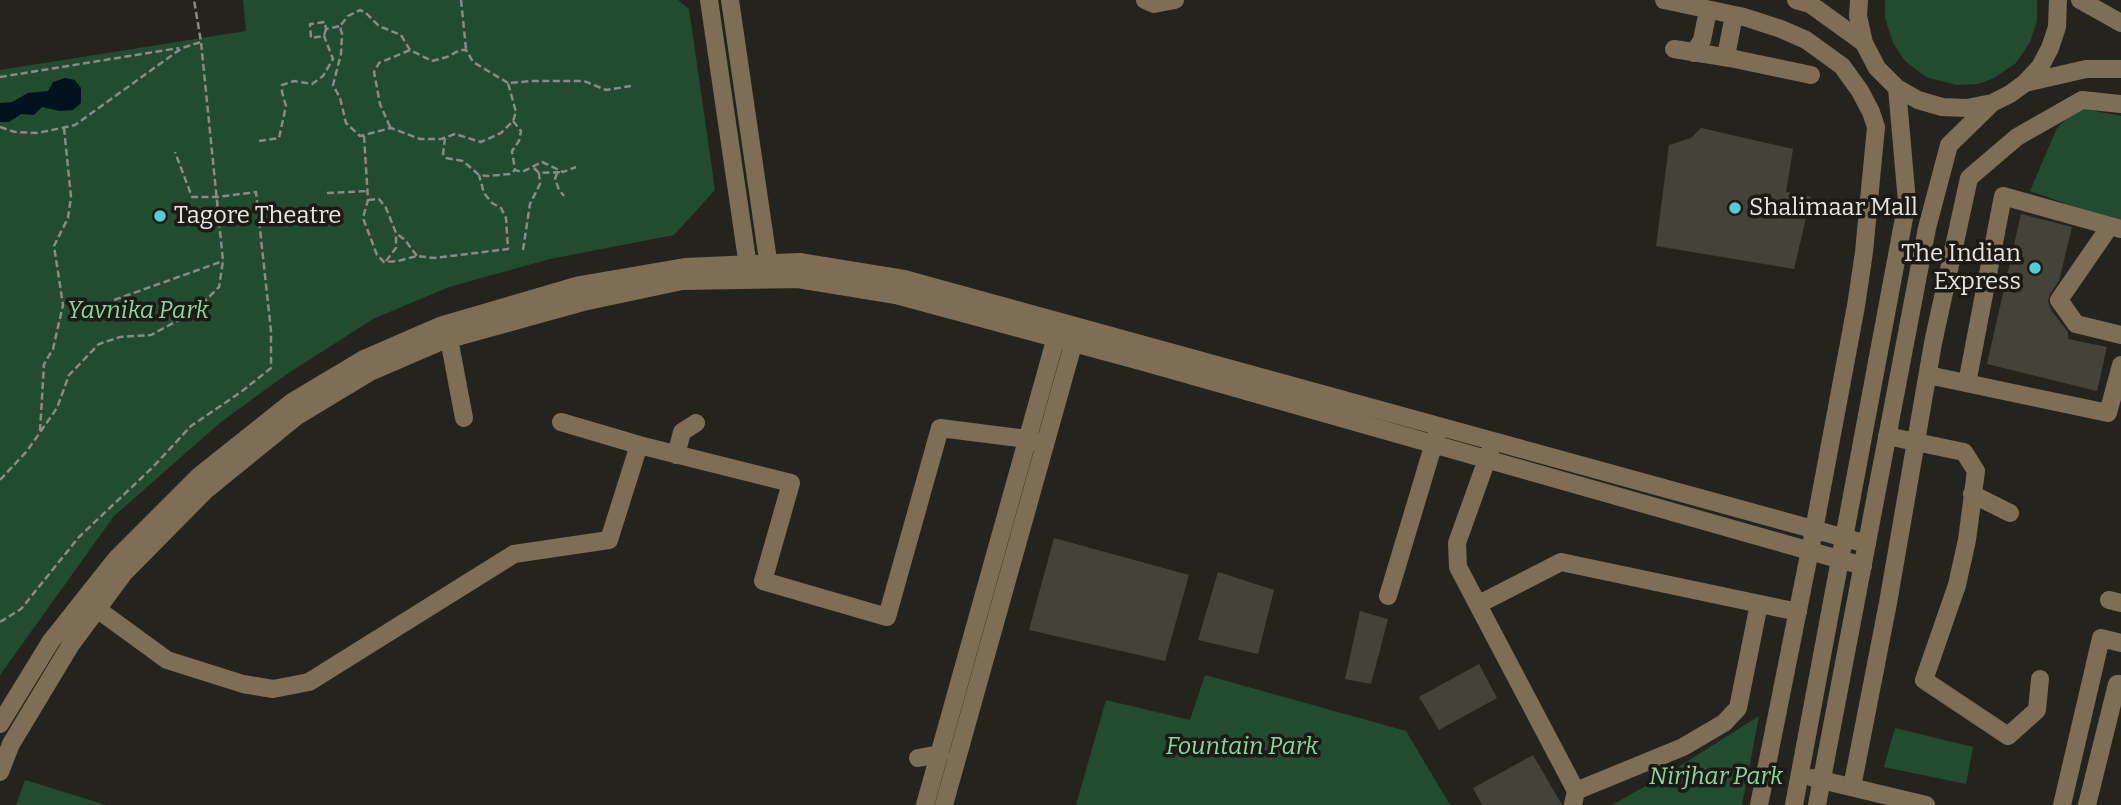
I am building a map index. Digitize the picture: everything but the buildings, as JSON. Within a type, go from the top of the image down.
[{"type":"street","points":[[709,0],[749,272]]},
{"type":"street","points":[[730,0],[769,271]]},
{"type":"street","points":[[1145,0],[1154,4],[1175,0]]},
{"type":"street","points":[[1664,0],[1734,15],[1781,29],[1806,40],[1842,66],[1871,112],[1876,127],[1864,252],[1852,329],[1759,805]]},
{"type":"street","points":[[1796,0],[1810,5],[1864,43]]},
{"type":"street","points":[[1859,0],[1858,16],[1864,43],[1877,68],[1897,88],[1918,100],[1942,107],[1967,108],[1992,103],[2010,94],[2040,67],[2057,27],[2058,0]]},
{"type":"street","points":[[2080,0],[2121,23]]},
{"type":"street","points":[[1694,53],[1702,40],[1708,10]]},
{"type":"street","points":[[1730,58],[1727,45],[1734,15]]},
{"type":"street","points":[[1674,49],[1811,75]]},
{"type":"street","points":[[2025,83],[2086,69],[2121,69]]},
{"type":"street","points":[[1794,805],[1907,202],[1897,88]]},
{"type":"street","points":[[1858,794],[1916,441],[1969,178],[2017,137],[2082,100],[2121,104]]},
{"type":"street","points":[[1817,805],[1927,228],[1949,145],[1992,103]]},
{"type":"street","points":[[729,135],[749,132]]},
{"type":"street","points":[[1967,383],[2003,196],[2116,227],[2059,300],[2076,324],[2121,335]]},
{"type":"street","points":[[0,770],[11,744],[69,646],[124,573],[206,490],[298,416],[370,372],[449,339],[583,302],[682,281],[769,271],[799,262],[904,279],[1058,330],[1434,444],[1863,566]]},
{"type":"street","points":[[0,724],[51,641],[116,559],[199,476],[292,402],[364,359],[440,326],[580,285],[685,267],[749,272]]},
{"type":"street","points":[[1852,329],[1882,335]]},
{"type":"street","points":[[923,793],[940,754],[1058,330]]},
{"type":"street","points":[[1076,335],[1440,426],[1867,544]]},
{"type":"street","points":[[944,805],[1076,335]]},
{"type":"street","points":[[449,339],[464,418]]},
{"type":"street","points":[[1928,375],[2108,413],[2121,365]]},
{"type":"street","points":[[561,422],[639,445],[791,483],[764,582],[887,617],[940,428],[1027,439],[1045,445]]},
{"type":"street","points":[[676,454],[682,432],[696,423]]},
{"type":"street","points":[[1388,596],[1440,426]]},
{"type":"street","points":[[1887,436],[1964,452],[1976,471],[1967,540],[1957,585],[1924,680],[2008,736],[2037,710],[2040,679]]},
{"type":"street","points":[[1493,441],[1457,543],[1458,567],[1479,604],[1574,798],[1683,747],[1724,723],[1738,708],[1759,604]]},
{"type":"street","points":[[97,608],[167,660],[243,684],[273,689],[309,682],[513,554],[609,540],[639,445]]},
{"type":"street","points":[[1972,495],[2010,513]]},
{"type":"street","points":[[1479,604],[1561,562],[1798,612]]},
{"type":"street","points":[[2062,805],[2101,638],[2121,643]]},
{"type":"street","points":[[2087,805],[2117,684],[2121,684]]},
{"type":"street","points":[[918,758],[940,754]]},
{"type":"street","points":[[1800,775],[1858,794],[1926,805]]},
{"type":"path","points":[[0,480],[27,451],[57,408],[69,375],[99,344],[120,337],[150,335],[194,312],[219,287],[223,261],[201,42],[194,0]]},
{"type":"path","points":[[461,0],[466,50],[473,62],[508,83],[584,81],[606,90],[631,86]]},
{"type":"path","points":[[326,29],[340,26],[348,16],[360,10],[379,26],[401,35],[410,50],[432,61],[466,50]]},
{"type":"path","points":[[259,141],[279,138],[286,106],[282,85],[294,81],[312,84],[323,76],[333,59],[324,36],[325,22],[310,24],[311,38],[324,36]]},
{"type":"path","points":[[340,26],[341,54],[333,85],[340,98],[346,123],[360,136],[391,128],[420,139],[445,138],[455,134],[481,142],[501,133],[513,121],[516,112],[508,83]]},
{"type":"path","points":[[0,77],[182,48],[201,42]]},
{"type":"path","points":[[0,127],[15,132],[38,133],[75,125],[182,48]]},
{"type":"path","points":[[391,128],[380,104],[374,72],[379,63],[410,50]]},
{"type":"path","points":[[513,121],[521,131],[519,141],[512,151],[515,170]]},
{"type":"path","points":[[40,431],[44,364],[53,349],[64,305],[54,246],[68,218],[71,197],[64,128]]},
{"type":"path","points":[[364,135],[368,200],[363,218],[377,255],[384,262],[417,256],[435,258],[508,249],[506,218],[501,208],[492,203],[484,193],[479,175],[463,161],[446,158],[443,154],[445,138]]},
{"type":"path","points":[[0,622],[20,609],[79,537],[153,467],[191,426],[271,368],[271,331],[256,192],[192,197],[175,152]]},
{"type":"path","points":[[515,170],[522,172],[541,162],[563,172]]},
{"type":"path","points":[[523,250],[530,204],[540,184],[539,173],[533,167]]},
{"type":"path","points":[[539,173],[557,173],[576,167]]},
{"type":"path","points":[[479,175],[510,174],[515,170]]},
{"type":"path","points":[[557,173],[555,179],[564,196]]},
{"type":"path","points":[[327,193],[368,191]]},
{"type":"path","points":[[368,200],[379,199],[397,233],[417,256]]},
{"type":"path","points":[[384,262],[396,248],[397,233]]},
{"type":"path","points":[[114,300],[223,261]]},
{"type":"green space","name":"Yavnika Park","points":[[243,0],[678,0],[689,9],[715,190],[674,235],[550,259],[449,287],[373,319],[284,376],[221,422],[114,516],[0,675],[0,70],[246,31]]},
{"type":"green space","points":[[1885,0],[2037,0],[2037,21],[2030,42],[2016,63],[1994,78],[1978,84],[1957,85],[1926,77],[1905,61],[1893,43],[1885,18]]},
{"type":"green space","points":[[2079,108],[2121,116],[2121,223],[2030,191],[2057,128]]},
{"type":"green space","name":"Fountain Park","points":[[1205,675],[1406,731],[1450,805],[1076,805],[1106,700],[1190,720]]},
{"type":"green space","name":"Nirjhar Park","points":[[1759,716],[1742,805],[1612,805],[1672,771]]},
{"type":"green space","points":[[1895,728],[1973,747],[1966,784],[1884,767]]},
{"type":"green space","points":[[25,780],[106,805],[16,805]]},
{"type":"water","points":[[65,78],[75,80],[81,88],[81,103],[73,110],[60,111],[42,107],[34,115],[21,114],[9,122],[0,122],[0,103],[12,102],[28,93],[48,91],[53,82]]},
{"type":"place","name":"Shalimaar Mall","points":[[1735,208]]},
{"type":"place","name":"Tagore Theatre","points":[[160,216]]},
{"type":"place","name":"The Indian Express","points":[[2035,268]]}]
